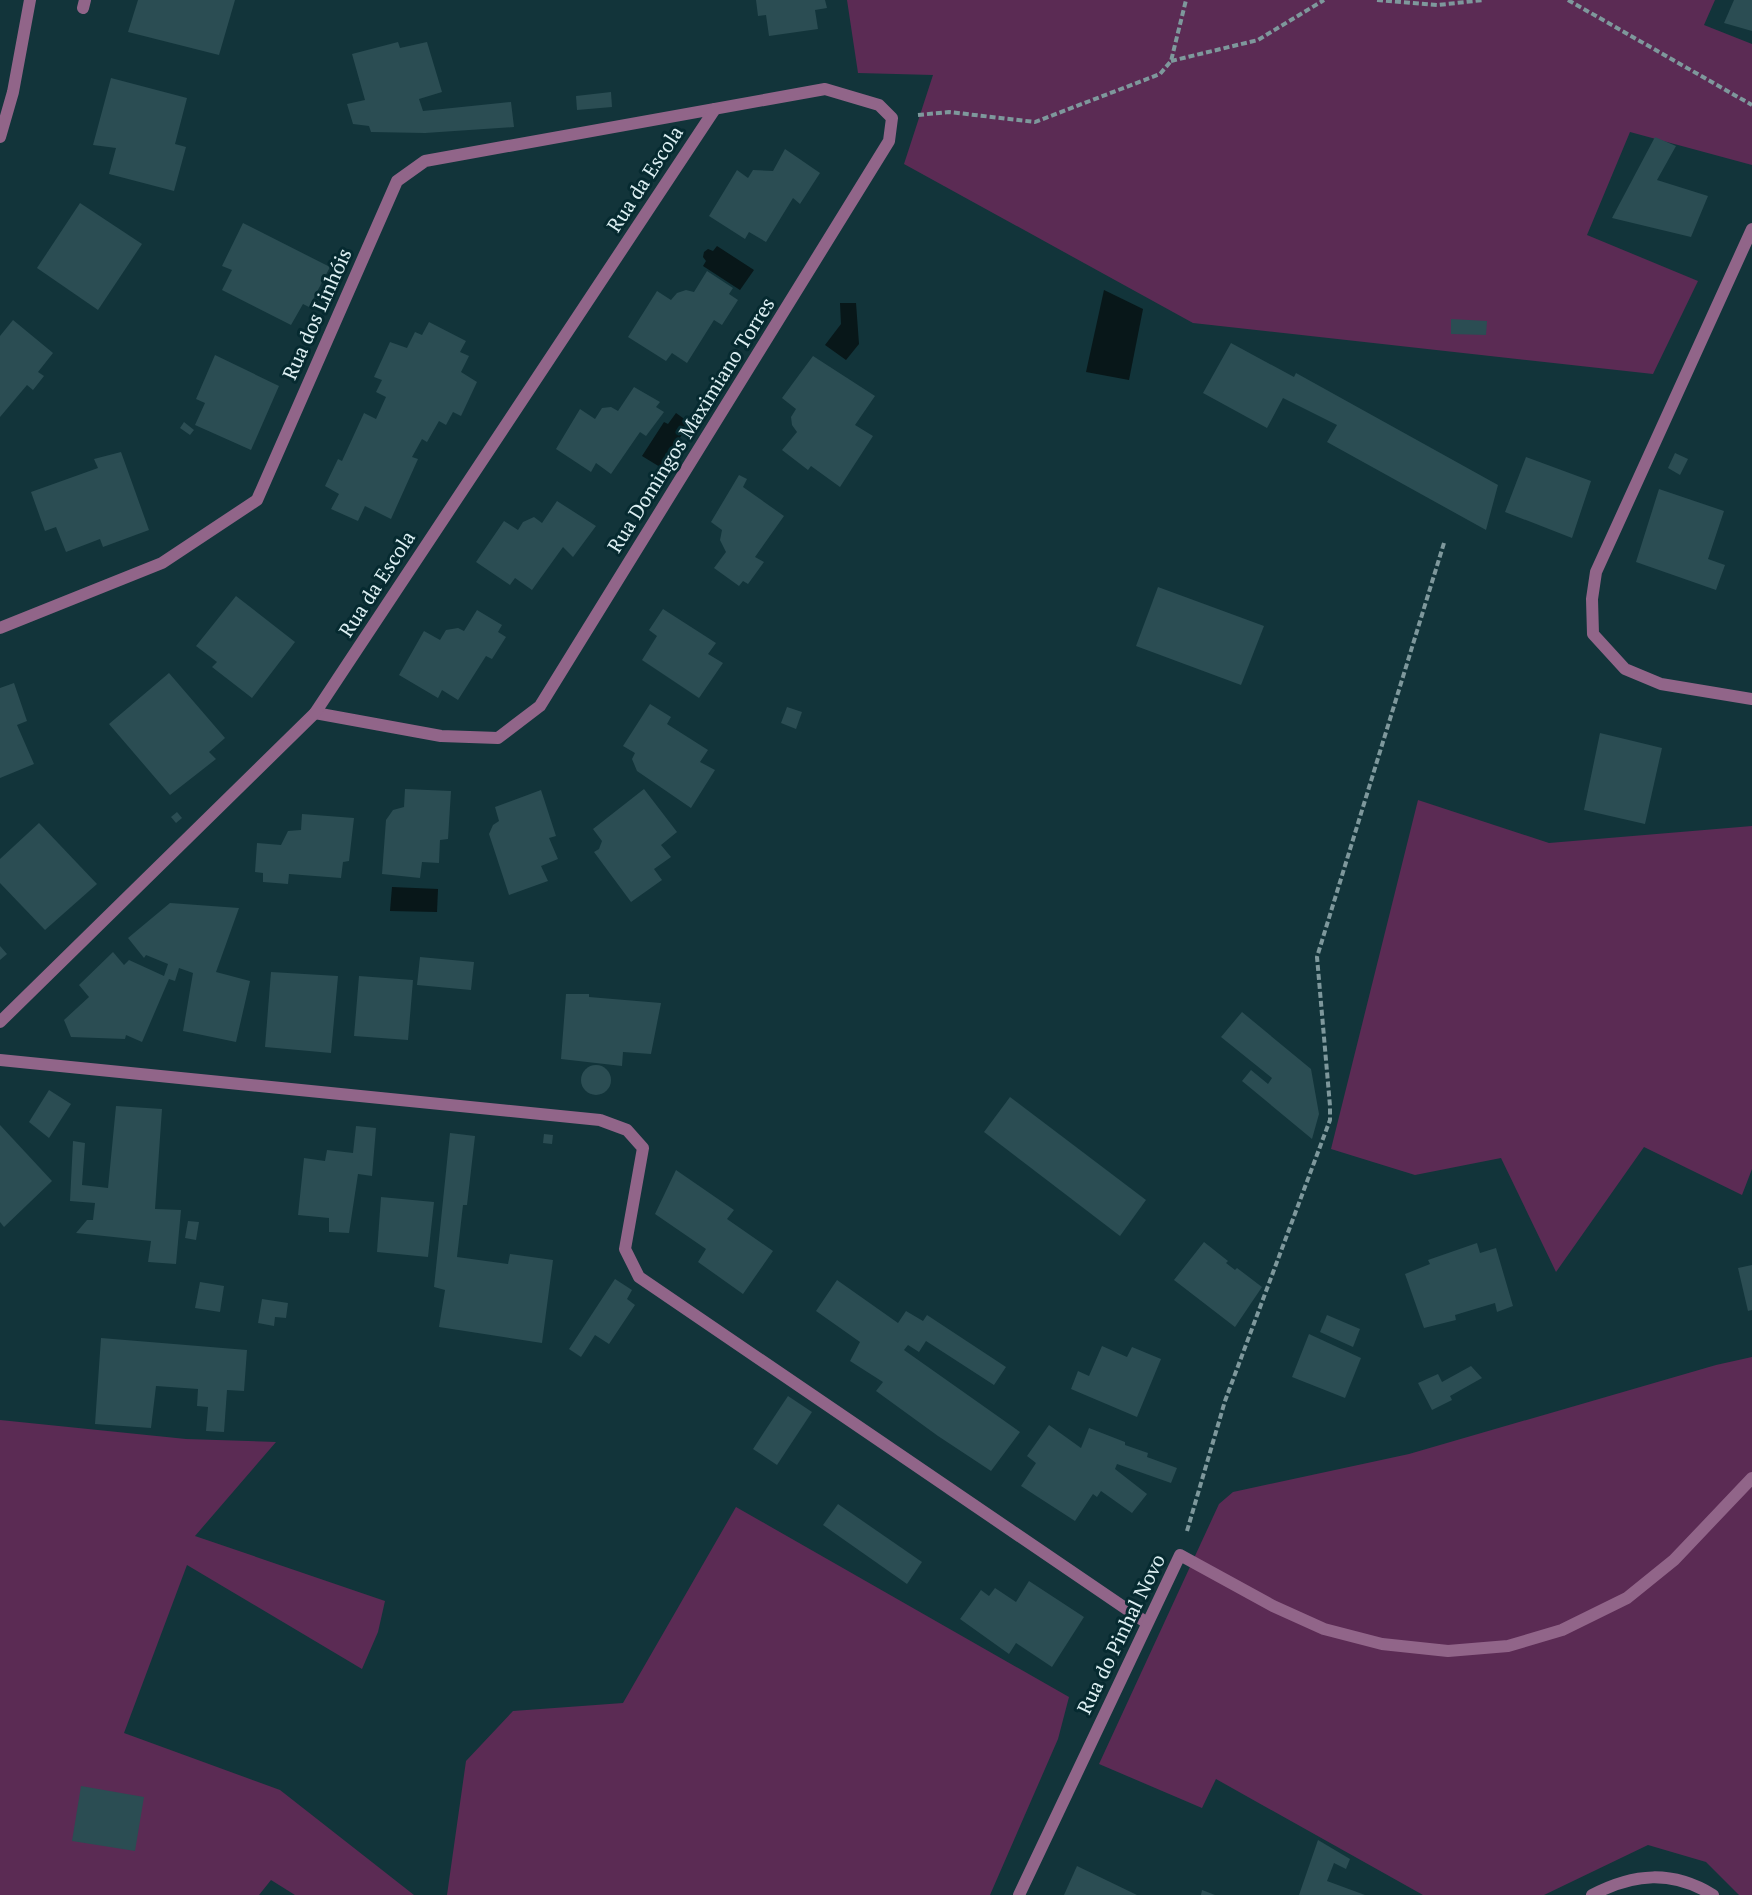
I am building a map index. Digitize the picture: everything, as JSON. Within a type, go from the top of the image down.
[{"type":"street","points":[[0,137],[13,92],[30,0]]},
{"type":"street","points":[[715,109],[825,89],[879,105],[892,118]]},
{"type":"street","name":"Rua dos Linhóis","points":[[0,628],[162,563],[258,500],[397,181],[425,161],[715,109]]},
{"type":"street","name":"Rua da Escola","points":[[0,1022],[315,713],[715,109]]},
{"type":"street","name":"Rua Domingos Maximiano Torres","points":[[315,713],[441,736],[498,738],[540,706],[889,141],[892,118]]},
{"type":"street","points":[[1752,229],[1596,572],[1592,599],[1593,634],[1624,669],[1661,684],[1752,699]]},
{"type":"street","points":[[0,1060],[600,1120],[627,1130],[643,1148],[625,1250],[639,1277],[1147,1623]]},
{"type":"street","name":"Rua do Pinhal Novo","points":[[1019,1895],[1180,1555],[1273,1606],[1324,1629],[1382,1644],[1448,1651],[1508,1646],[1562,1630],[1627,1598],[1674,1560],[1752,1478]]},
{"type":"street","points":[[1592,1895],[1628,1880],[1663,1876],[1695,1884],[1713,1895]]},
{"type":"path","points":[[892,118],[949,112],[1035,122],[1160,74],[1172,61],[1186,0]]},
{"type":"path","points":[[1172,61],[1258,40],[1324,0]]},
{"type":"path","points":[[1377,0],[1438,5],[1483,0]]},
{"type":"path","points":[[1568,0],[1752,105]]},
{"type":"path","points":[[1180,1555],[1225,1401],[1330,1120],[1317,957],[1444,543]]},
{"type":"shaded area","points":[[847,0],[1715,0],[1704,25],[1752,44],[1752,165],[1630,132],[1587,235],[1698,281],[1653,374],[1193,323],[904,164],[933,75],[858,73]]},
{"type":"shaded area","points":[[717,246],[754,270],[740,290],[703,266],[706,261],[703,257],[704,252],[708,249],[713,251]]},
{"type":"shaded area","points":[[1104,290],[1143,309],[1129,380],[1086,372]]},
{"type":"shaded area","points":[[840,303],[856,303],[859,344],[846,360],[825,345],[841,324]]},
{"type":"shaded area","points":[[676,413],[690,423],[660,467],[642,456],[664,422],[668,424]]},
{"type":"shaded area","points":[[1418,800],[1549,843],[1752,826],[1752,1169],[1742,1195],[1644,1147],[1556,1272],[1501,1158],[1415,1175],[1331,1149]]},
{"type":"shaded area","points":[[392,887],[438,889],[437,912],[390,911]]},
{"type":"shaded area","points":[[1752,1357],[1752,1895],[1739,1895],[1706,1862],[1648,1845],[1544,1895],[1423,1895],[1216,1779],[1202,1808],[1099,1764],[1219,1504],[1233,1492],[1409,1454],[1716,1365]]},
{"type":"shaded area","points":[[0,1420],[186,1439],[276,1442],[195,1536],[385,1601],[378,1632],[362,1669],[187,1565],[124,1733],[280,1790],[414,1895],[295,1895],[271,1880],[259,1895],[0,1895]]},
{"type":"shaded area","points":[[736,1507],[1069,1697],[1058,1739],[990,1895],[447,1895],[466,1761],[513,1711],[623,1703]]},
{"type":"building","points":[[138,0],[235,0],[219,55],[128,32]]},
{"type":"building","points":[[756,0],[825,0],[827,8],[815,10],[818,29],[769,36],[766,15],[758,16]]},
{"type":"building","points":[[1734,0],[1752,0],[1752,31],[1724,23]]},
{"type":"building","points":[[398,42],[400,48],[427,42],[442,92],[419,99],[423,111],[511,102],[514,127],[425,133],[371,132],[369,126],[353,124],[347,104],[365,100],[352,54]]},
{"type":"building","points":[[111,78],[187,98],[175,144],[186,147],[174,191],[109,174],[116,148],[93,145]]},
{"type":"building","points":[[611,92],[612,107],[577,110],[576,96]]},
{"type":"building","points":[[1655,137],[1676,146],[1657,180],[1708,196],[1691,237],[1612,218]]},
{"type":"building","points":[[785,149],[820,173],[800,204],[793,198],[766,242],[749,232],[745,239],[709,216],[737,170],[748,178],[753,170],[773,171]]},
{"type":"building","points":[[80,203],[142,244],[98,310],[37,268]]},
{"type":"building","points":[[243,223],[330,267],[309,307],[303,304],[291,325],[222,290],[232,270],[222,266]]},
{"type":"building","points":[[707,271],[733,288],[729,294],[738,300],[722,325],[714,320],[687,363],[672,353],[666,361],[628,337],[657,291],[671,300],[677,293],[686,290],[694,292]]},
{"type":"building","points":[[1451,319],[1487,321],[1486,335],[1451,334]]},
{"type":"building","points":[[13,320],[53,353],[38,372],[44,376],[33,390],[27,385],[0,417],[0,336]]},
{"type":"building","points":[[429,322],[466,341],[460,352],[469,356],[461,372],[477,382],[461,416],[453,412],[446,425],[439,421],[427,442],[422,439],[412,457],[418,459],[391,519],[365,506],[358,521],[331,509],[339,494],[325,486],[338,459],[342,461],[364,413],[376,419],[386,397],[376,392],[382,380],[374,377],[390,342],[407,348],[415,332],[422,335]]},
{"type":"building","points":[[1231,343],[1294,377],[1296,373],[1498,485],[1486,530],[1327,442],[1337,425],[1283,398],[1267,428],[1203,393]]},
{"type":"building","points":[[215,355],[279,386],[251,450],[195,425],[205,403],[196,399]]},
{"type":"building","points":[[813,356],[875,396],[855,425],[873,436],[840,487],[811,466],[808,470],[782,450],[797,432],[792,425],[791,417],[796,409],[782,398]]},
{"type":"building","points":[[634,387],[660,402],[656,407],[664,412],[646,436],[640,432],[611,474],[596,463],[591,472],[556,449],[580,409],[595,419],[602,408],[611,407],[618,411]]},
{"type":"building","points":[[184,422],[194,430],[190,435],[180,428]]},
{"type":"building","points":[[121,452],[149,530],[103,547],[100,539],[66,552],[56,527],[45,531],[31,492],[98,468],[94,459]]},
{"type":"building","points":[[1675,453],[1688,459],[1680,475],[1668,468]]},
{"type":"building","points":[[1526,457],[1591,481],[1572,538],[1505,512]]},
{"type":"building","points":[[739,475],[747,479],[743,487],[784,516],[755,557],[764,562],[748,584],[743,581],[739,586],[714,568],[726,552],[720,540],[722,530],[711,522]]},
{"type":"building","points":[[1659,489],[1724,511],[1708,559],[1725,565],[1716,590],[1636,562]]},
{"type":"building","points":[[557,501],[596,526],[573,557],[563,547],[532,590],[515,578],[510,585],[476,562],[504,521],[518,530],[523,522],[534,517],[542,523]]},
{"type":"building","points":[[1158,587],[1264,626],[1241,685],[1136,646]]},
{"type":"building","points":[[236,596],[295,642],[252,698],[212,667],[217,662],[196,646]]},
{"type":"building","points":[[663,609],[716,643],[708,654],[723,663],[699,698],[642,660],[657,636],[649,630]]},
{"type":"building","points":[[477,610],[502,625],[498,632],[506,637],[492,659],[486,656],[458,700],[442,690],[438,698],[399,675],[424,631],[440,640],[446,630],[458,628],[464,631]]},
{"type":"building","points":[[169,673],[225,738],[209,752],[216,759],[170,795],[109,724]]},
{"type":"building","points":[[14,683],[27,721],[17,725],[34,764],[0,778],[0,688]]},
{"type":"building","points":[[650,704],[671,717],[667,724],[708,750],[700,762],[715,770],[691,808],[637,771],[632,759],[635,753],[623,746]]},
{"type":"building","points":[[787,707],[802,712],[796,729],[781,723]]},
{"type":"building","points":[[1600,733],[1662,748],[1645,824],[1584,810]]},
{"type":"building","points":[[405,789],[451,791],[448,839],[440,840],[439,863],[422,862],[420,878],[382,874],[386,820],[393,810],[404,807]]},
{"type":"building","points":[[644,789],[677,832],[661,845],[671,857],[654,869],[662,880],[631,902],[594,852],[599,849],[602,841],[593,829]]},
{"type":"building","points":[[541,790],[556,836],[549,838],[558,859],[541,866],[548,881],[509,895],[489,834],[493,825],[499,821],[495,807]]},
{"type":"building","points":[[177,812],[182,818],[176,823],[171,817]]},
{"type":"building","points":[[302,814],[354,818],[349,861],[343,862],[341,878],[289,874],[288,884],[263,882],[263,873],[255,872],[257,843],[281,845],[288,831],[301,830]]},
{"type":"building","points":[[39,823],[97,884],[45,930],[0,883],[0,859]]},
{"type":"building","points":[[170,903],[239,908],[216,972],[250,981],[236,1042],[183,1031],[193,973],[179,968],[175,981],[169,979],[142,1042],[126,1035],[125,1039],[71,1037],[64,1020],[89,997],[79,985],[113,952],[124,965],[129,960],[164,976],[168,964],[146,955],[144,958],[128,938]]},
{"type":"building","points":[[0,946],[7,954],[0,960]]},
{"type":"building","points":[[420,957],[474,962],[471,990],[417,985]]},
{"type":"building","points":[[271,972],[338,976],[331,1053],[265,1047]]},
{"type":"building","points":[[359,976],[413,980],[408,1040],[354,1036]]},
{"type":"building","points":[[566,994],[589,994],[589,997],[661,1003],[651,1054],[623,1052],[622,1066],[561,1059]]},
{"type":"building","points":[[1242,1012],[1311,1069],[1319,1114],[1312,1139],[1242,1081],[1251,1070],[1268,1084],[1272,1078],[1221,1037]]},
{"type":"building","points":[[596,1065],[602,1066],[610,1074],[610,1086],[602,1094],[596,1095],[590,1094],[582,1086],[581,1080],[582,1074],[590,1066]]},
{"type":"building","points":[[49,1090],[71,1104],[49,1138],[29,1122]]},
{"type":"building","points":[[1010,1097],[1146,1200],[1120,1236],[984,1132]]},
{"type":"building","points":[[116,1106],[162,1109],[155,1209],[181,1210],[176,1264],[148,1262],[151,1241],[76,1233],[87,1220],[93,1220],[95,1203],[70,1201],[73,1141],[85,1143],[82,1185],[108,1188]]},
{"type":"building","points":[[0,1125],[52,1181],[4,1227],[0,1222]]},
{"type":"building","points":[[356,1126],[376,1128],[372,1176],[358,1174],[349,1233],[329,1232],[329,1218],[298,1215],[304,1158],[325,1161],[327,1150],[353,1153]]},
{"type":"building","points":[[450,1133],[475,1136],[467,1205],[463,1205],[457,1257],[508,1264],[510,1254],[553,1260],[542,1343],[439,1327],[445,1290],[434,1287]]},
{"type":"building","points":[[544,1134],[553,1135],[552,1144],[543,1143]]},
{"type":"building","points":[[676,1170],[734,1210],[727,1219],[773,1251],[743,1294],[698,1262],[706,1249],[655,1214]]},
{"type":"building","points":[[381,1197],[434,1202],[428,1257],[377,1252]]},
{"type":"building","points":[[188,1221],[199,1222],[196,1240],[185,1238]]},
{"type":"building","points":[[1204,1242],[1228,1261],[1226,1263],[1235,1270],[1237,1268],[1262,1287],[1235,1327],[1174,1280]]},
{"type":"building","points":[[1477,1243],[1480,1253],[1496,1248],[1513,1306],[1497,1312],[1495,1303],[1455,1315],[1456,1320],[1424,1328],[1405,1274],[1430,1264],[1428,1260]]},
{"type":"building","points":[[1752,1265],[1752,1310],[1748,1311],[1738,1268]]},
{"type":"building","points":[[615,1279],[632,1290],[627,1299],[635,1305],[609,1344],[595,1335],[581,1357],[569,1349]]},
{"type":"building","points":[[837,1280],[898,1323],[906,1311],[923,1321],[927,1315],[1006,1367],[994,1385],[926,1341],[919,1352],[908,1345],[904,1350],[1020,1432],[991,1471],[876,1391],[883,1382],[850,1361],[860,1342],[816,1311]]},
{"type":"building","points":[[200,1282],[224,1286],[220,1312],[195,1308]]},
{"type":"building","points":[[262,1299],[288,1303],[286,1318],[275,1317],[274,1326],[258,1323]]},
{"type":"building","points":[[1327,1315],[1360,1329],[1353,1347],[1320,1332]]},
{"type":"building","points":[[1309,1334],[1361,1358],[1345,1398],[1292,1377]]},
{"type":"building","points":[[101,1338],[247,1350],[244,1391],[227,1390],[224,1432],[206,1431],[208,1407],[197,1406],[198,1389],[156,1386],[151,1428],[95,1424]]},
{"type":"building","points":[[1102,1346],[1127,1357],[1132,1347],[1161,1359],[1137,1417],[1071,1389],[1078,1371],[1089,1376]]},
{"type":"building","points":[[1471,1366],[1482,1378],[1450,1396],[1452,1400],[1432,1410],[1418,1383],[1438,1374],[1442,1382]]},
{"type":"building","points":[[788,1396],[812,1412],[777,1465],[753,1449]]},
{"type":"building","points":[[1049,1425],[1081,1448],[1089,1428],[1125,1442],[1125,1445],[1148,1453],[1147,1457],[1177,1468],[1171,1483],[1117,1464],[1115,1469],[1147,1494],[1132,1513],[1101,1491],[1097,1497],[1093,1494],[1075,1521],[1021,1486],[1036,1463],[1027,1456]]},
{"type":"building","points":[[838,1504],[922,1562],[907,1584],[823,1525]]},
{"type":"building","points":[[1029,1581],[1084,1617],[1052,1667],[1016,1643],[1009,1654],[960,1619],[981,1590],[989,1596],[995,1588],[1016,1602]]},
{"type":"building","points":[[81,1786],[144,1797],[135,1851],[72,1841]]},
{"type":"building","points":[[1318,1840],[1350,1859],[1346,1869],[1334,1863],[1327,1881],[1365,1895],[1299,1895]]},
{"type":"building","points":[[1077,1866],[1137,1895],[1064,1895]]},
{"type":"building","points":[[1202,1890],[1215,1895],[1201,1895]]}]
